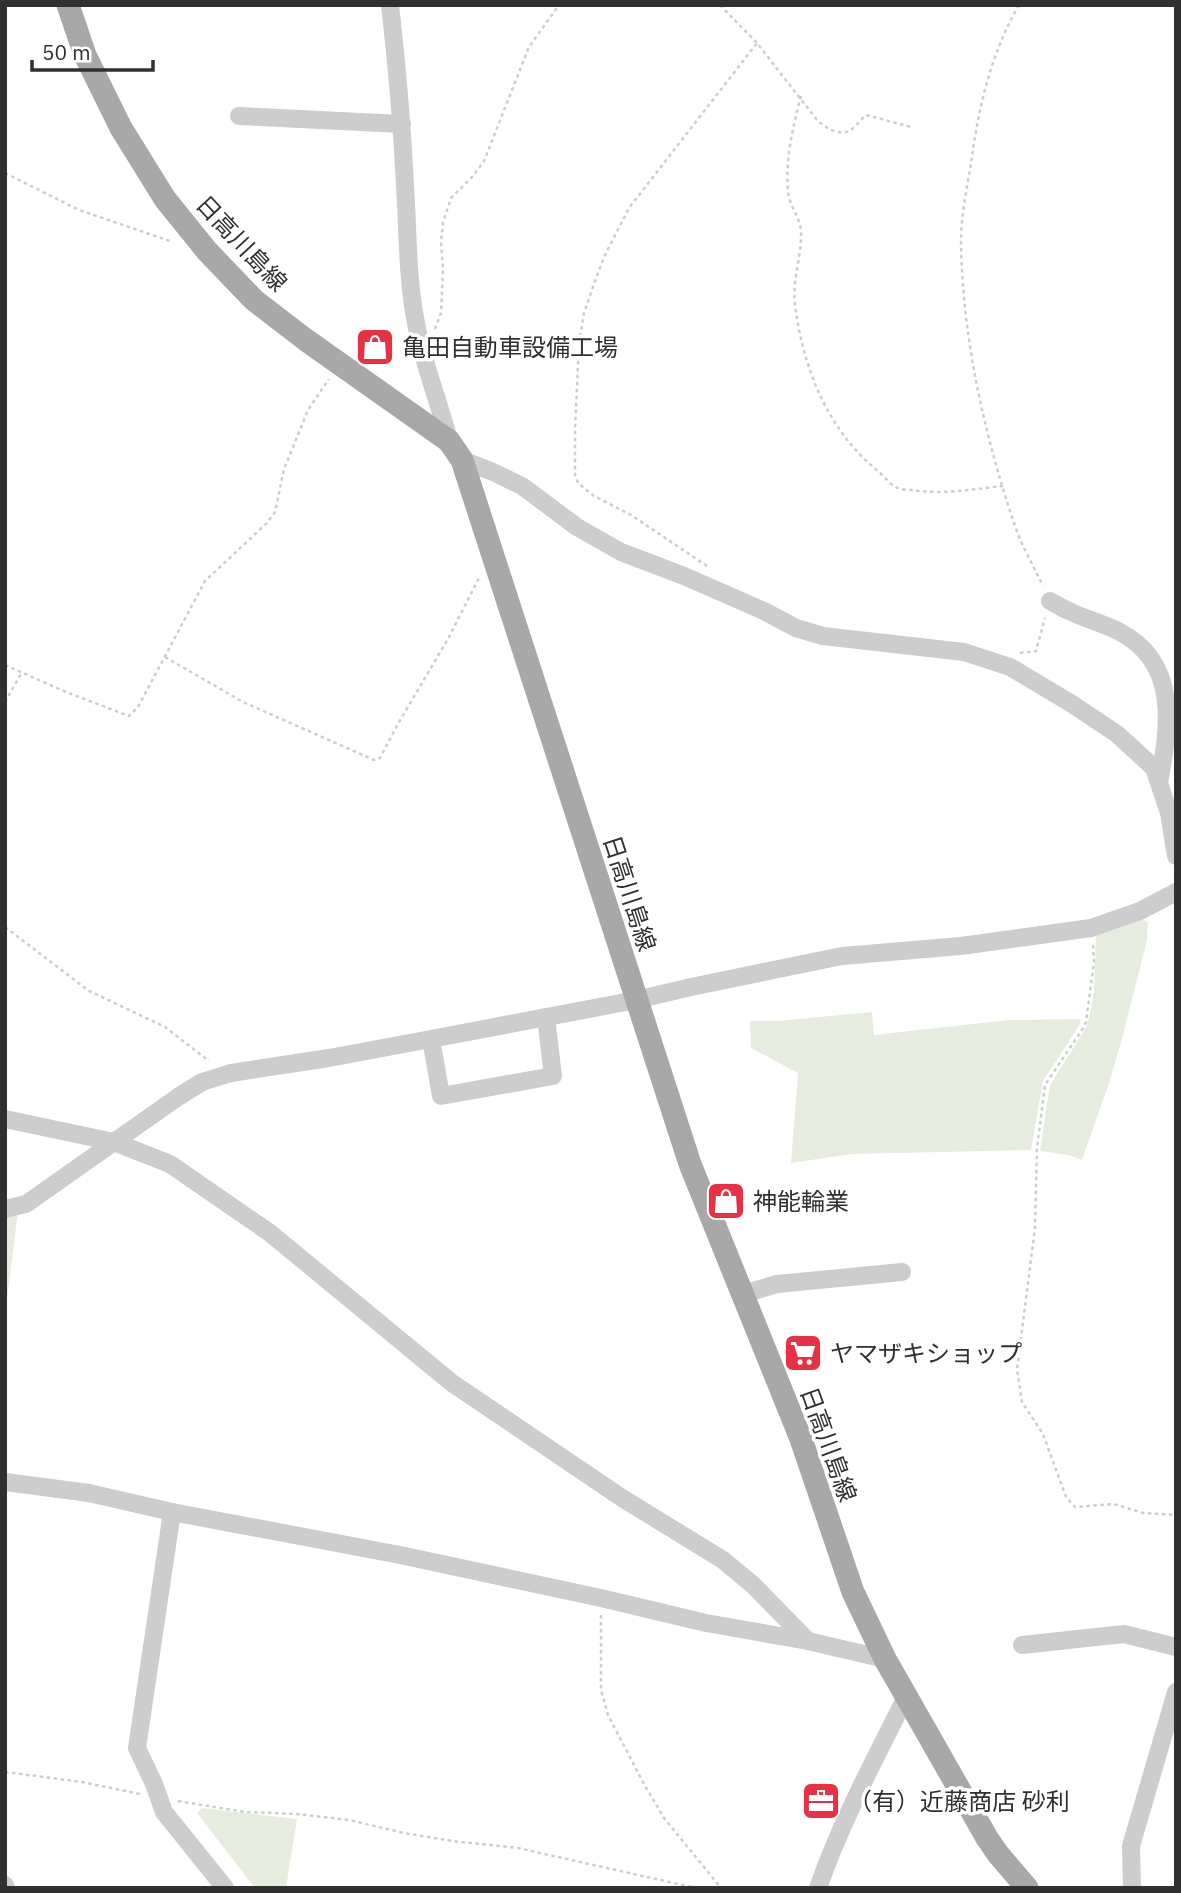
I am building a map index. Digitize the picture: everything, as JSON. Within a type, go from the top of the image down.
[{"type":"main road","name":"日高川島線","points":[[68,5],[85,55],[121,128],[165,198],[206,251],[254,300],[449,441],[462,460],[690,1164],[802,1439],[853,1592],[885,1659],[987,1838],[1027,1888]]},
{"type":"street","points":[[390,5],[402,124],[415,321],[449,441]]},
{"type":"street","points":[[239,116],[402,124]]},
{"type":"street","points":[[462,460],[522,486],[577,527],[621,552],[684,576],[796,628],[823,636],[964,652],[1010,667],[1116,734],[1154,768],[1169,813],[1176,856]]},
{"type":"street","points":[[1050,601],[1121,632],[1144,650],[1161,675],[1168,709],[1167,739],[1160,783]]},
{"type":"street","points":[[5,1209],[26,1204],[178,1097],[202,1082],[227,1074],[329,1058],[636,1000],[842,956],[961,946],[1091,928],[1140,911],[1176,892]]},
{"type":"street","points":[[431,1039],[441,1096],[553,1076],[546,1017]]},
{"type":"street","points":[[5,1119],[114,1142],[170,1164],[270,1233],[452,1383],[622,1498],[723,1560],[753,1585],[808,1641]]},
{"type":"street","points":[[743,1294],[777,1284],[902,1272]]},
{"type":"street","points":[[5,1482],[89,1493],[172,1512],[376,1550],[706,1623],[808,1641],[885,1659]]},
{"type":"street","points":[[172,1512],[137,1748],[164,1812],[225,1888]]},
{"type":"street","points":[[1022,1644],[1124,1634],[1176,1647]]},
{"type":"street","points":[[1132,1888],[1131,1846],[1176,1692]]},
{"type":"street","points":[[818,1888],[868,1773],[906,1697]]},
{"type":"path","points":[[424,360],[441,313],[443,222],[452,198],[484,161],[529,47],[559,5]]},
{"type":"path","points":[[720,5],[757,43],[825,128],[839,132],[850,130],[866,115],[911,127]]},
{"type":"path","points":[[1010,667],[1016,653],[1036,651],[1050,601],[1015,526],[993,450],[974,366],[965,309],[961,239],[977,118],[1000,45],[1019,5]]},
{"type":"path","points":[[714,571],[631,515],[594,496],[578,483],[575,475],[575,430],[579,344],[584,313],[601,266],[629,208],[757,43]]},
{"type":"path","points":[[801,96],[788,166],[788,193],[801,231],[794,284],[795,305],[810,372],[823,401],[840,432],[860,456],[896,488],[944,492],[1003,486]]},
{"type":"path","points":[[5,173],[79,210],[206,251]]},
{"type":"path","points":[[5,665],[129,716],[138,707],[205,581],[267,523],[275,512],[284,469],[308,410],[339,363]]},
{"type":"path","points":[[165,657],[243,702],[374,760],[380,758],[481,574],[497,566]]},
{"type":"path","points":[[5,702],[22,672]]},
{"type":"path","points":[[5,927],[89,991],[165,1027],[227,1074]]},
{"type":"path","points":[[1091,928],[1094,962],[1086,1022],[1045,1085],[1037,1147],[1035,1228],[1017,1369],[1019,1389],[1022,1402],[1043,1434],[1066,1497],[1074,1507],[1114,1504],[1143,1513],[1176,1515]]},
{"type":"path","points":[[601,1598],[601,1690],[608,1715],[664,1818],[721,1888]]},
{"type":"path","points":[[5,1772],[82,1782],[245,1812],[349,1820],[452,1841],[518,1848],[695,1888]]},
{"type":"green space","points":[[1138,917],[1148,922],[1147,940],[1110,1080],[1082,1160],[1069,1155],[1040,1151],[1050,1085],[1087,1026],[1094,993],[1096,934]]},
{"type":"green space","points":[[872,1012],[874,1035],[1009,1020],[1081,1019],[1043,1081],[1031,1150],[852,1154],[791,1163],[798,1073],[751,1048],[750,1021]]},
{"type":"green space","points":[[18,1211],[5,1315],[5,1214]]},
{"type":"green space","points":[[202,1808],[297,1819],[286,1888],[255,1888],[197,1813]]},
{"type":"place","name":"亀田自動車設備工場","points":[[375,347]]},
{"type":"place","name":"神能輪業","points":[[726,1201]]},
{"type":"place","name":"ヤマザキショップ","points":[[803,1353]]},
{"type":"place","name":"（有）近藤商店 砂利","points":[[821,1801]]}]
